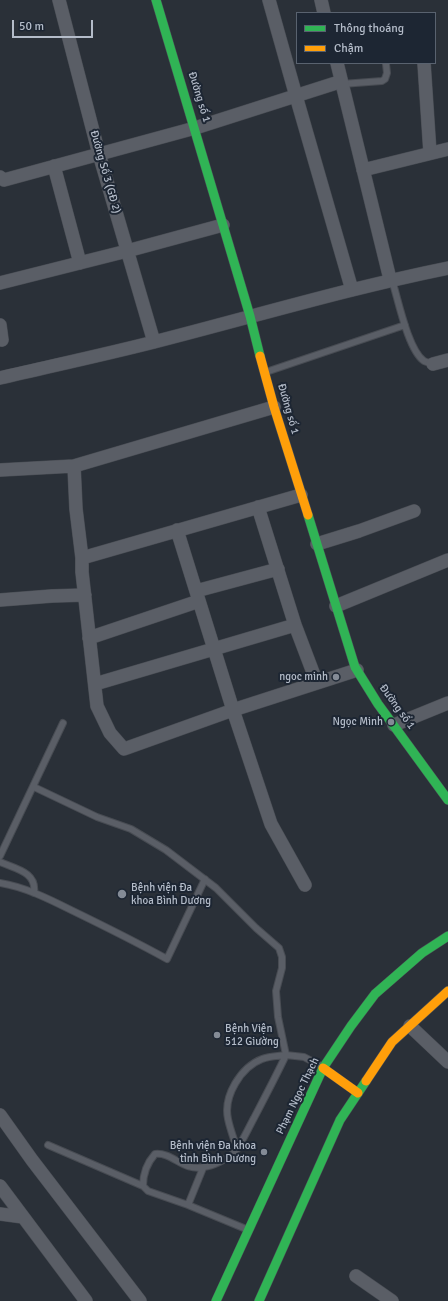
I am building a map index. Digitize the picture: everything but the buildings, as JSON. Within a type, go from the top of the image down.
[{"type":"street","name":"Đường Số 3 (GĐ 2)","points":[[60,0],[99,154],[154,342]]},
{"type":"street","name":"Đường số 1","points":[[156,0],[196,128],[250,316],[274,407],[357,670],[378,704],[448,800]]},
{"type":"street","points":[[269,0],[352,290]]},
{"type":"street","points":[[321,0],[324,12]]},
{"type":"street","points":[[337,64],[389,275],[392,280]]},
{"type":"street","points":[[424,64],[430,153]]},
{"type":"street","points":[[0,178],[4,180],[196,128],[336,83],[342,84]]},
{"type":"street","points":[[363,170],[448,149]]},
{"type":"street","points":[[54,166],[80,263]]},
{"type":"street","points":[[0,283],[127,252],[223,225]]},
{"type":"street","points":[[0,378],[154,342],[352,290],[448,268]]},
{"type":"street","points":[[0,325],[2,340]]},
{"type":"street","points":[[433,364],[448,360]]},
{"type":"street","points":[[0,470],[74,466],[274,407]]},
{"type":"street","points":[[74,466],[76,509],[82,558],[82,572],[97,706],[110,733],[124,749],[233,710],[357,670]]},
{"type":"street","points":[[82,558],[301,495]]},
{"type":"street","points":[[258,507],[295,625],[317,683]]},
{"type":"street","points":[[316,544],[359,531],[414,511]]},
{"type":"street","points":[[177,530],[233,710],[271,824],[305,885]]},
{"type":"street","points":[[336,606],[448,560]]},
{"type":"street","points":[[89,638],[198,596],[278,569]]},
{"type":"street","points":[[0,600],[85,595]]},
{"type":"street","points":[[95,684],[295,625]]},
{"type":"street","points":[[394,725],[448,703]]},
{"type":"street","name":"Phạm Ngọc Thạch","points":[[216,1301],[323,1068],[351,1026],[375,994],[422,953],[448,936]]},
{"type":"street","points":[[259,1301],[340,1120],[392,1042],[448,991]]},
{"type":"street","points":[[410,1026],[448,1062]]},
{"type":"street","points":[[323,1068],[358,1093]]},
{"type":"street","points":[[0,1115],[36,1166],[140,1301]]},
{"type":"street","points":[[0,1186],[86,1301]]},
{"type":"street","points":[[0,1214],[23,1217]]},
{"type":"street","points":[[356,1276],[392,1301]]},
{"type":"lane","points":[[342,84],[382,81],[385,79],[387,74],[386,64]]},
{"type":"lane","points":[[392,280],[411,343],[424,361],[433,364]]},
{"type":"lane","points":[[265,372],[405,325]]},
{"type":"lane","points":[[0,856],[63,723]]},
{"type":"lane","points":[[34,787],[97,817],[131,829],[166,850],[216,888],[256,928],[279,948],[282,957],[282,968],[276,990],[278,1017],[286,1055],[237,1149],[224,1159],[203,1168],[187,1167],[169,1156],[155,1154],[149,1160],[142,1186]]},
{"type":"lane","points":[[0,862],[18,869],[32,878],[34,882],[34,893]]},
{"type":"lane","points":[[0,883],[34,893],[127,937],[167,959],[205,879]]},
{"type":"lane","points":[[237,1149],[227,1118],[228,1103],[233,1089],[242,1074],[251,1064],[264,1058],[286,1055],[304,1057],[323,1068]]},
{"type":"lane","points":[[48,1145],[142,1186],[148,1191],[188,1205],[249,1230]]},
{"type":"lane","points":[[188,1205],[203,1168]]},
{"type":"traffic: fast","points":[[156,0],[250,316],[260,356]]},
{"type":"traffic: fast","points":[[308,515],[355,667],[378,704],[448,800]]},
{"type":"traffic: fast","points":[[216,1301],[323,1068],[351,1026],[375,994],[422,953],[448,936]]},
{"type":"traffic: fast","points":[[259,1301],[340,1120],[366,1081]]},
{"type":"traffic: slow","points":[[260,356],[274,407],[308,515]]},
{"type":"traffic: slow","points":[[366,1081],[392,1042],[448,991]]},
{"type":"traffic: slow","points":[[323,1068],[358,1093]]},
{"type":"place","name":"ngoc minh","points":[[336,677]]},
{"type":"place","name":"Ngọc Minh","points":[[391,722]]},
{"type":"place","name":"Bệnh viện Đa khoa Bình Dương","points":[[122,894]]},
{"type":"place","name":"Bệnh Viện 512 Giường","points":[[217,1035]]},
{"type":"place","name":"Bệnh viện Đa khoa tỉnh Bình Dương","points":[[264,1152]]}]
